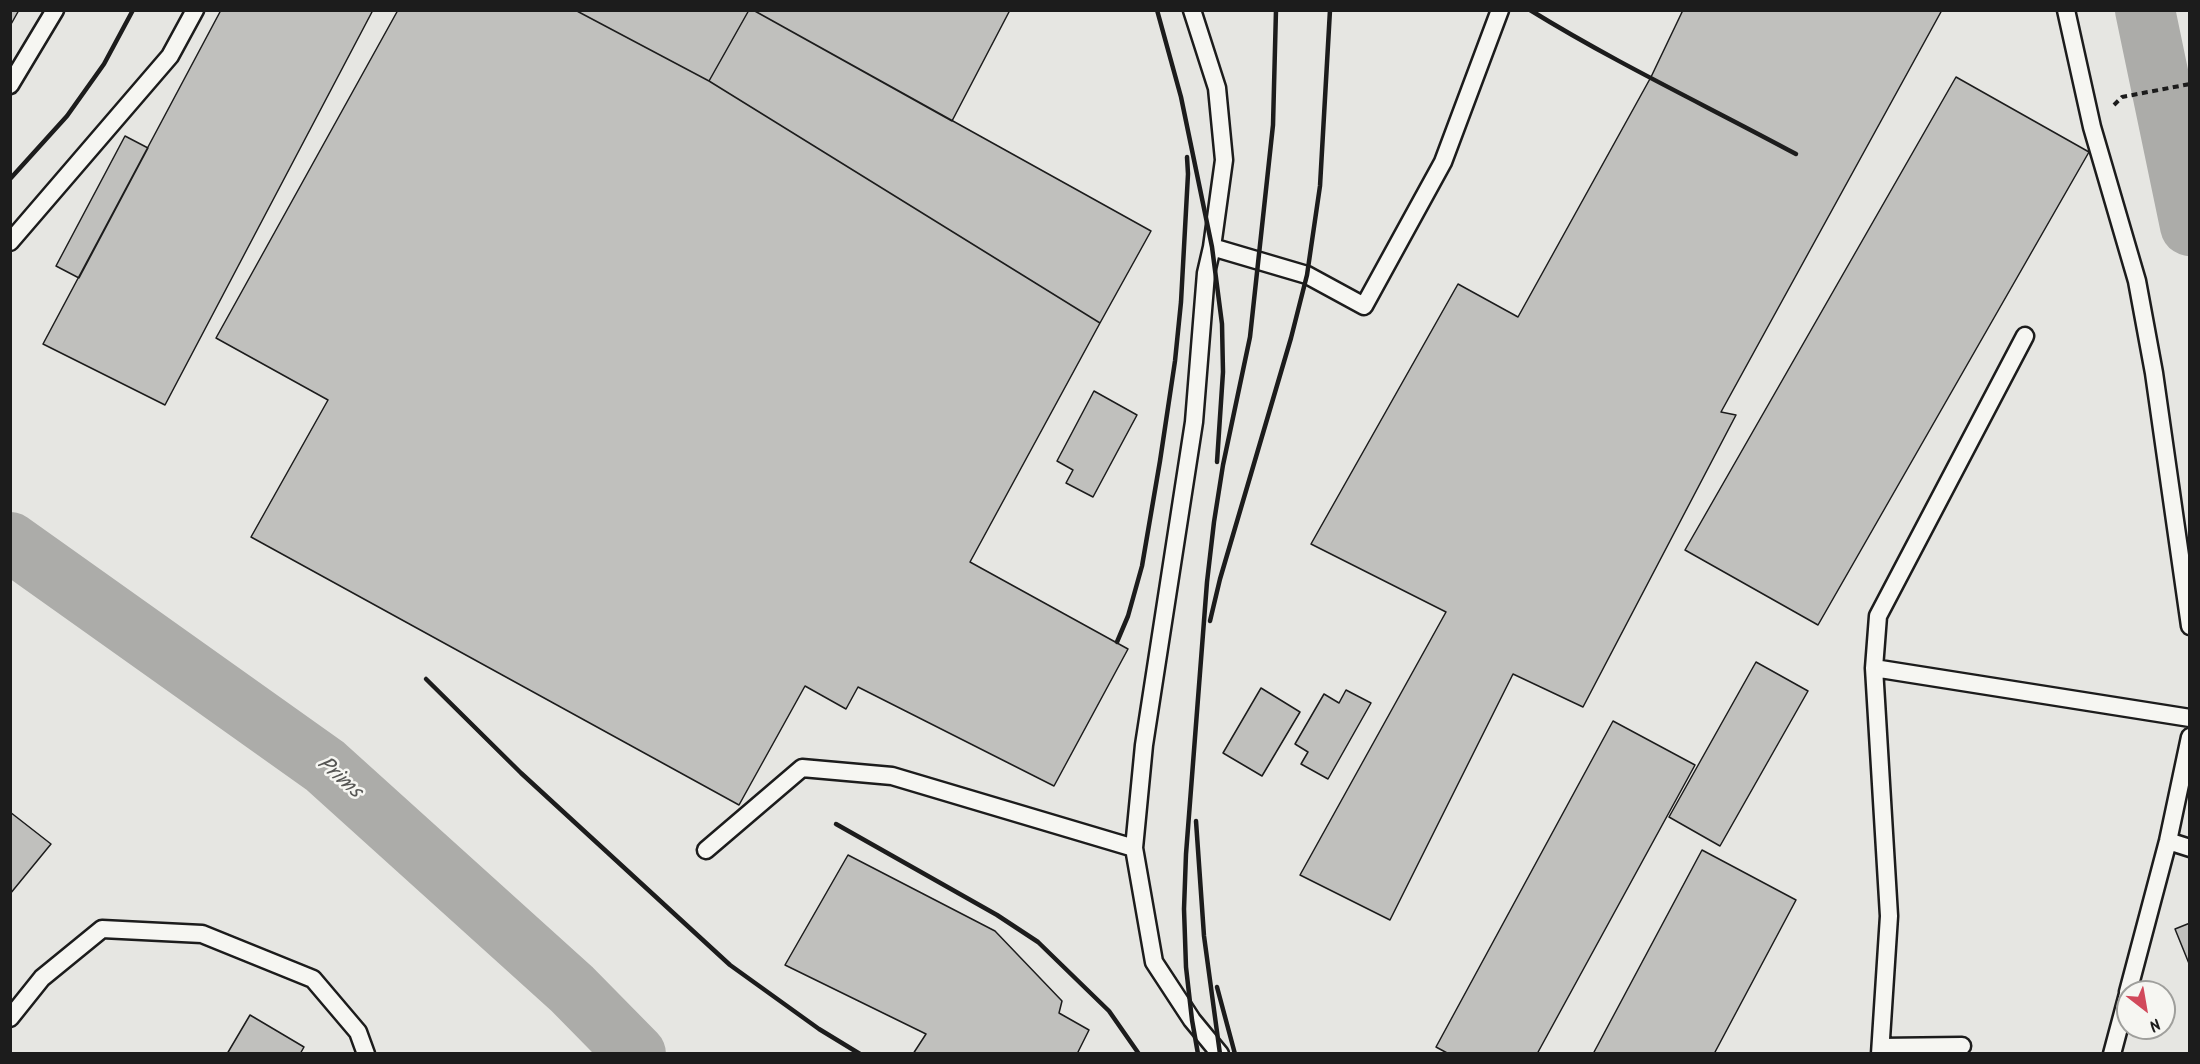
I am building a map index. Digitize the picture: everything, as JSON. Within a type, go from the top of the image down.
[{"type":"lane","points":[[10,86],[55,10]]},
{"type":"lane","points":[[10,242],[170,56],[195,10]]},
{"type":"lane","points":[[1192,10],[1218,88],[1224,160],[1212,247],[1206,273],[1194,422],[1144,745],[1134,848],[1154,962],[1192,1020],[1220,1053]]},
{"type":"lane","points":[[1212,247],[1307,275],[1364,306],[1443,162],[1500,10]]},
{"type":"lane","points":[[2066,10],[2092,127],[2137,281],[2154,373],[2190,626]]},
{"type":"lane","points":[[1962,1046],[1881,1050],[1889,916],[1874,668],[1878,616],[2025,336]]},
{"type":"lane","points":[[1874,668],[2190,718]]},
{"type":"lane","points":[[2131,980],[2168,841],[2190,737]]},
{"type":"lane","points":[[706,850],[802,768],[892,776],[1134,848]]},
{"type":"lane","points":[[2168,841],[2190,848]]},
{"type":"lane","points":[[10,1018],[42,978],[102,929],[202,934],[313,979],[358,1032],[366,1053]]},
{"type":"lane","points":[[2112,1053],[2116,1038]]},
{"type":"path","points":[[2122,97],[2190,84]]},
{"type":"shaded area","points":[[10,11],[2189,11],[2189,1053],[11,1053]]},
{"type":"building","points":[[10,10],[19,10],[10,26]]},
{"type":"building","points":[[221,10],[373,10],[165,405],[43,344]]},
{"type":"building","points":[[398,10],[575,10],[709,81],[1100,323],[970,562],[1128,649],[1054,786],[858,687],[846,709],[805,686],[739,805],[251,537],[328,400],[216,338]]},
{"type":"building","points":[[575,10],[749,10],[709,81]]},
{"type":"building","points":[[749,10],[753,10],[1151,231],[1100,323],[709,81]]},
{"type":"building","points":[[753,10],[1010,10],[952,121]]},
{"type":"building","points":[[1683,10],[1942,10],[1721,412],[1736,415],[1583,707],[1513,674],[1390,920],[1300,875],[1446,612],[1311,544],[1458,284],[1518,317],[1651,77]]},
{"type":"building","points":[[1956,77],[2089,152],[1818,625],[1685,550]]},
{"type":"building","points":[[125,136],[148,148],[79,278],[56,266]]},
{"type":"building","points":[[1094,391],[1137,415],[1093,497],[1066,483],[1073,470],[1057,461]]},
{"type":"building","points":[[1756,662],[1808,691],[1720,846],[1669,817]]},
{"type":"building","points":[[1261,688],[1300,712],[1262,776],[1223,753]]},
{"type":"building","points":[[1346,690],[1371,703],[1328,779],[1301,764],[1308,752],[1295,744],[1324,694],[1339,703]]},
{"type":"building","points":[[1613,721],[1695,765],[1537,1054],[1449,1054],[1436,1047]]},
{"type":"building","points":[[10,812],[51,844],[10,894]]},
{"type":"building","points":[[1702,850],[1796,900],[1714,1054],[1593,1054]]},
{"type":"building","points":[[848,855],[995,931],[1062,1001],[1059,1013],[1089,1030],[1077,1054],[913,1054],[926,1034],[785,965]]},
{"type":"building","points":[[2190,923],[2190,966],[2175,929]]},
{"type":"building","points":[[250,1015],[304,1047],[300,1054],[227,1054]]},
{"type":"waterway","points":[[2145,10],[2190,226]]},
{"type":"waterway","name":"Prims","points":[[10,542],[325,766],[572,989],[636,1054]]},
{"type":"railway","points":[[10,179],[67,116],[104,64],[133,10]]},
{"type":"railway","points":[[1157,10],[1181,97],[1212,247],[1222,324],[1223,372],[1217,462]]},
{"type":"railway","points":[[1198,1054],[1186,967],[1184,909],[1186,854],[1207,582],[1214,522],[1223,465],[1250,337],[1273,125],[1276,10]]},
{"type":"railway","points":[[1210,621],[1307,275],[1320,186],[1330,10]]},
{"type":"railway","points":[[1530,10],[1628,66],[1796,154]]},
{"type":"railway","points":[[1117,642],[1128,616],[1142,566],[1175,361],[1181,302],[1187,157]]},
{"type":"railway","points":[[426,679],[521,773],[730,965],[819,1029],[860,1054]]},
{"type":"railway","points":[[1196,821],[1204,936],[1220,1054]]},
{"type":"railway","points":[[836,824],[997,915],[1038,942],[1109,1011],[1139,1054]]},
{"type":"railway","points":[[1217,987],[1235,1054]]}]
